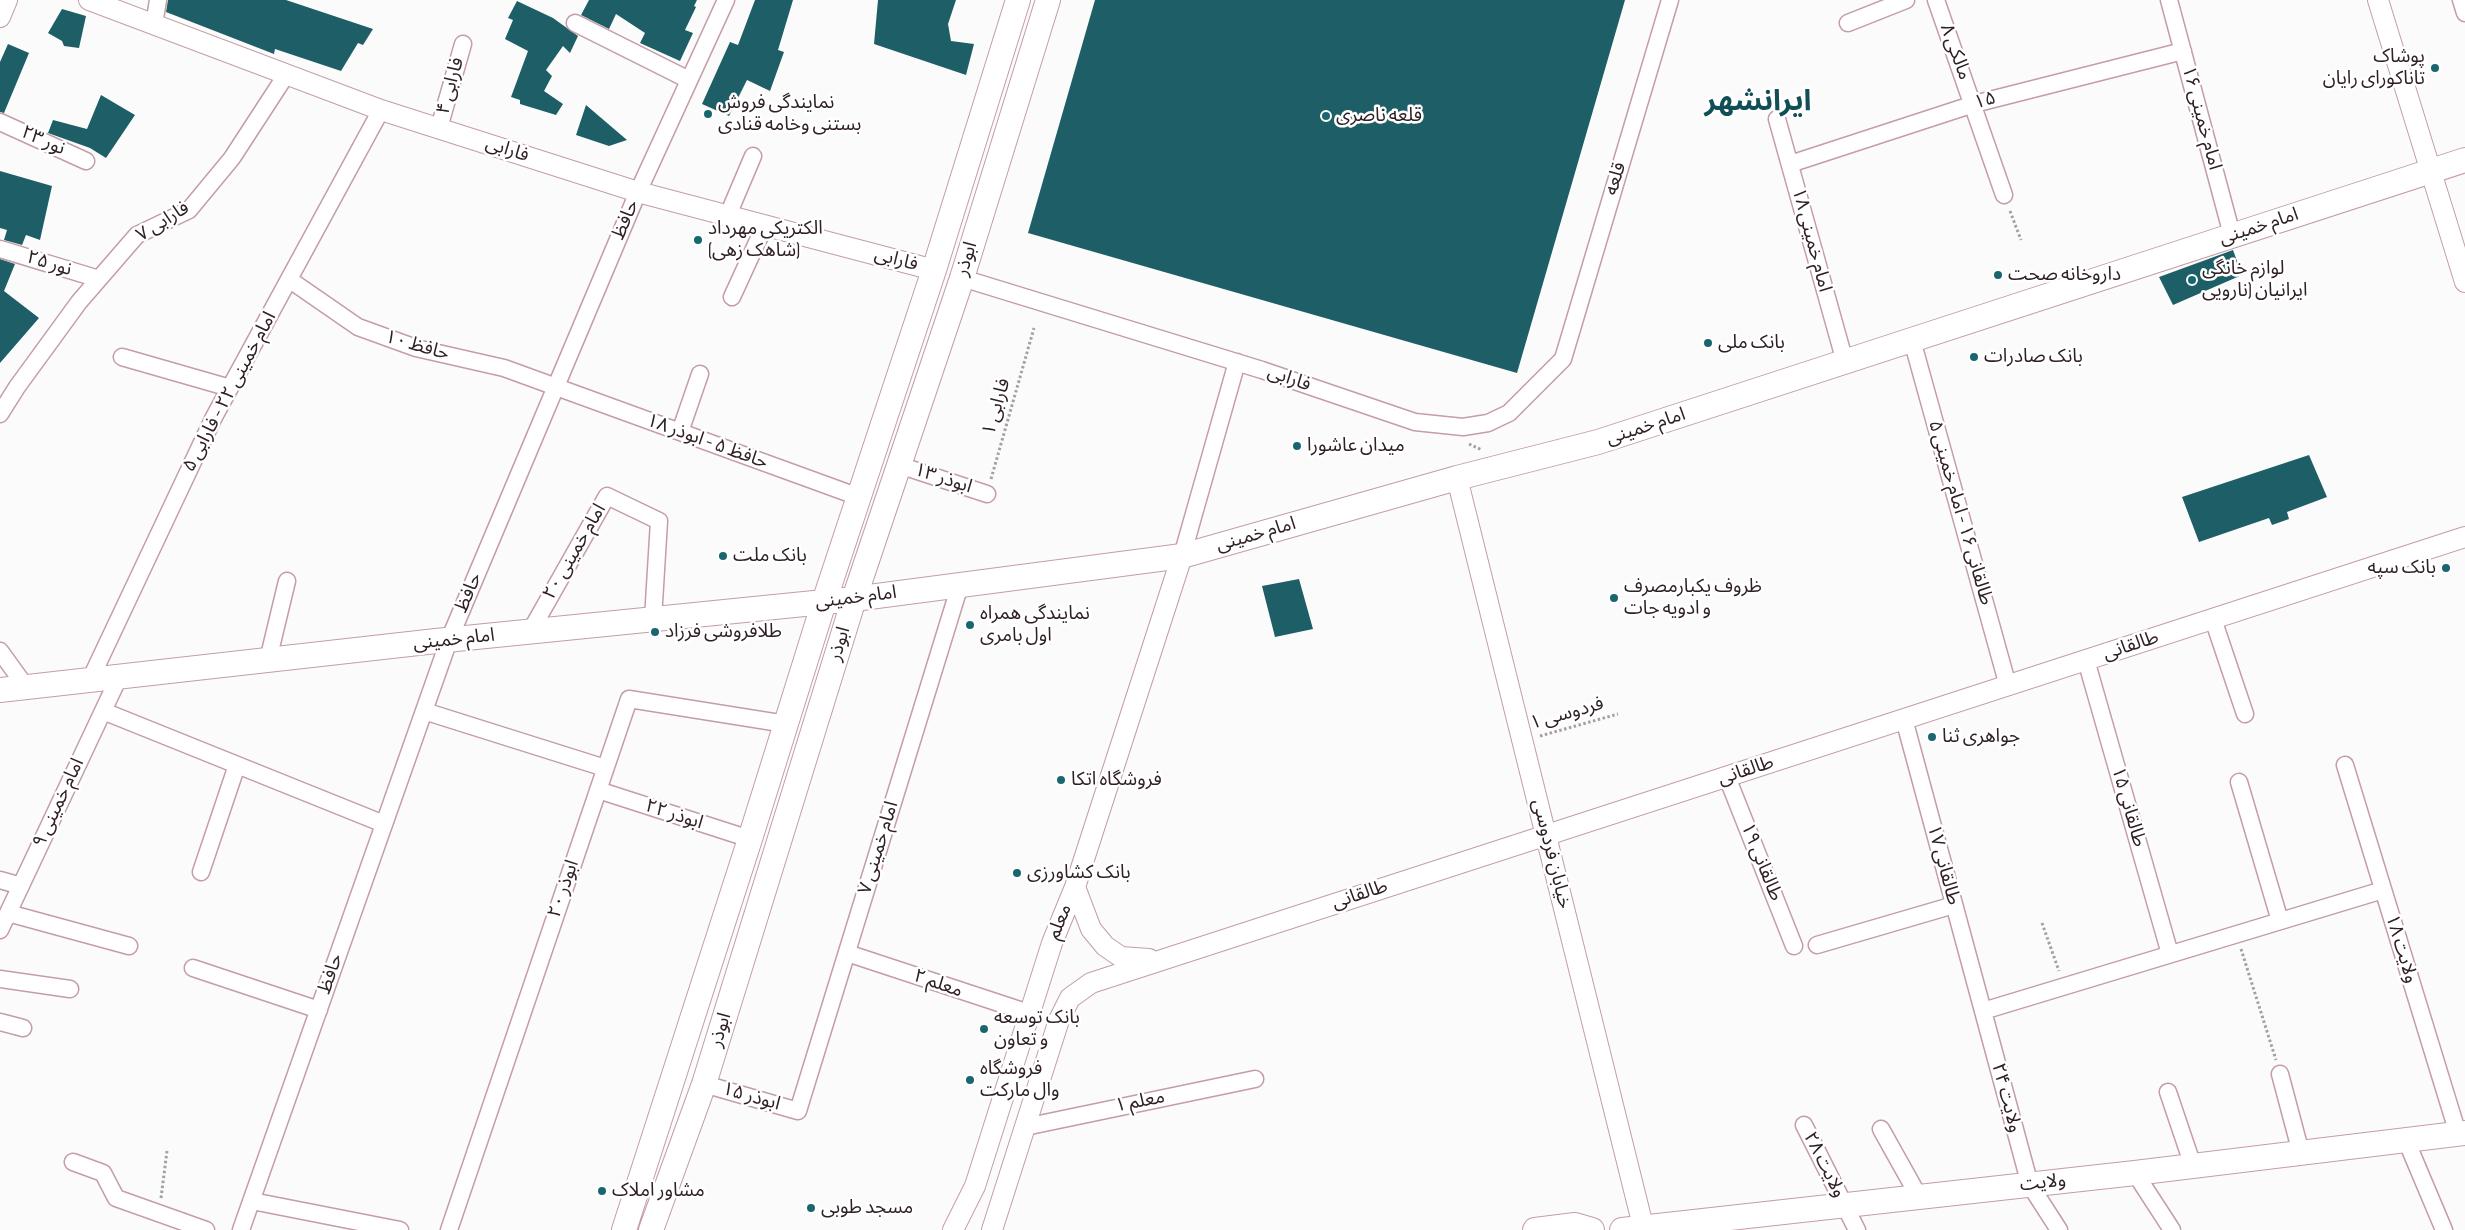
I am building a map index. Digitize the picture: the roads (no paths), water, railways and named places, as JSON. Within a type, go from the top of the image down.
[{"type":"main road","name":"ابوذر","points":[[624,1230],[824,602],[934,270],[1018,0]]},
{"type":"main road","name":"ابوذر","points":[[651,1230],[704,1084],[854,599],[962,278],[1048,0]]},
{"type":"main road","name":"امام خمینی","points":[[0,690],[450,640],[854,599],[1182,556],[1457,478],[1598,442],[2465,160]]},
{"type":"main road","name":"ولایت","points":[[1636,1229],[2461,1134]]},
{"type":"main road","points":[[1535,1230],[1575,1225],[1592,1230]]},
{"type":"street","points":[[0,17],[7,0]]},
{"type":"street","name":"فارابی","points":[[89,0],[380,110],[638,192],[934,270]]},
{"type":"street","points":[[154,25],[158,0]]},
{"type":"street","name":"حافظ","points":[[241,1230],[450,640],[638,192],[726,0]]},
{"type":"street","name":"قلعه","points":[[1563,359],[1670,0]]},
{"type":"street","points":[[1848,23],[1906,0]]},
{"type":"street","name":"مالکی ۸","points":[[1936,0],[1974,104],[2004,195]]},
{"type":"street","name":"امام خمینی ۱۶","points":[[2169,0],[2232,236]]},
{"type":"street","points":[[2378,0],[2465,282]]},
{"type":"street","points":[[2461,0],[2465,13]]},
{"type":"street","points":[[575,23],[689,80]]},
{"type":"street","name":"فارابی ۴","points":[[439,128],[463,44]]},
{"type":"street","name":"۱۵","points":[[1790,164],[1974,104],[2183,51]]},
{"type":"street","name":"فارابی ۷","points":[[0,414],[17,387],[79,302],[137,236],[188,210],[232,158],[286,75]]},
{"type":"street","name":"امام خمینی ۲۲ - فارابی ۵","points":[[90,680],[214,417],[290,280],[380,110]]},
{"type":"street","name":"امام خمینی ۱۸","points":[[1777,119],[1845,362]]},
{"type":"street","name":"نور ۲۳","points":[[0,122],[86,160]]},
{"type":"street","points":[[728,216],[753,156]]},
{"type":"street","points":[[732,297],[765,226]]},
{"type":"street","name":"نور ۲۵","points":[[0,249],[99,279]]},
{"type":"street","name":"فارابی","points":[[962,278],[1237,362],[1415,422],[1463,427],[1488,423],[1509,413],[1563,359]]},
{"type":"street","name":"حافظ ۱۰","points":[[290,280],[358,327],[416,348],[504,368],[555,388]]},
{"type":"street","name":"طالقانی ۱۶ - امام خمینی ۵","points":[[1912,340],[2008,686]]},
{"type":"street","points":[[122,357],[230,388]]},
{"type":"street","points":[[1182,556],[1237,362]]},
{"type":"street","points":[[680,432],[700,374]]},
{"type":"street","name":"حافظ ۵ - ابوذر ۱۸","points":[[555,388],[859,497]]},
{"type":"street","name":"ابوذر ۱۳","points":[[899,465],[987,494]]},
{"type":"street","name":"خیابان فردوسی","points":[[1457,478],[1547,835],[1636,1229]]},
{"type":"street","name":"امام خمینی ۲۰","points":[[530,632],[607,496],[659,521],[653,619]]},
{"type":"street","name":"طالقانی","points":[[1025,1127],[1053,1037],[1070,998],[1091,983],[2465,537]]},
{"type":"street","name":"معلم","points":[[953,1230],[975,1186],[1052,943],[1075,887],[1182,556]]},
{"type":"street","points":[[268,660],[287,581]]},
{"type":"street","name":"امام خمینی ۷","points":[[798,1111],[960,585]]},
{"type":"street","points":[[2213,619],[2245,714]]},
{"type":"street","points":[[0,651],[26,687]]},
{"type":"street","name":"طالقانی ۱۵","points":[[2086,660],[2170,954]]},
{"type":"street","name":"امام خمینی ۹","points":[[0,930],[119,677]]},
{"type":"street","name":"ابوذر ۲۰","points":[[449,1230],[629,699],[786,724]]},
{"type":"street","points":[[424,710],[605,768]]},
{"type":"street","points":[[103,711],[384,824]]},
{"type":"street","name":"طالقانی ۱۷","points":[[1904,719],[1983,1011]]},
{"type":"street","points":[[201,872],[237,764]]},
{"type":"street","name":"ولایت ۱۸","points":[[2345,765],[2461,1134]]},
{"type":"street","name":"طالقانی ۱۹","points":[[1727,777],[1794,946]]},
{"type":"street","points":[[2239,782],[2280,921]]},
{"type":"street","name":"ابوذر ۲۲","points":[[598,790],[750,839]]},
{"type":"street","points":[[0,880],[20,886]]},
{"type":"street","points":[[1075,887],[1090,929],[1105,946],[1121,957],[1158,960]]},
{"type":"street","points":[[1983,1011],[2383,890]]},
{"type":"street","points":[[1817,945],[1954,905]]},
{"type":"street","points":[[8,913],[128,946]]},
{"type":"street","name":"معلم ۲","points":[[847,953],[1029,1013]]},
{"type":"street","points":[[193,968],[319,1010]]},
{"type":"street","points":[[0,979],[70,989]]},
{"type":"street","name":"ولایت ۲۴","points":[[1983,1011],[2030,1185],[2059,1230]]},
{"type":"street","points":[[0,1022],[23,1028]]},
{"type":"street","points":[[2280,1074],[2301,1153]]},
{"type":"street","name":"معلم ۱","points":[[1025,1127],[1256,1079]]},
{"type":"street","name":"ابوذر ۱۵","points":[[704,1084],[798,1111]]},
{"type":"street","points":[[2168,1092],[2193,1166]]},
{"type":"street","name":"ولایت ۲۸","points":[[1804,1125],[1857,1230]]},
{"type":"street","points":[[992,1230],[1025,1127]]},
{"type":"street","points":[[1881,1129],[1919,1197]]},
{"type":"street","points":[[2406,1140],[2444,1230]]},
{"type":"street","points":[[73,1162],[103,1173],[116,1198],[206,1230]]},
{"type":"street","points":[[2135,1173],[2172,1230]]},
{"type":"street","points":[[252,1201],[400,1230]]},
{"type":"place","name":"پوشاک تاناکورای رایان","points":[[2435,68]]},
{"type":"place","name":"نمایندگی فروش بستنی وخامه قنادی","points":[[708,114]]},
{"type":"place","name":"قلعه ناصری","points":[[1326,116]]},
{"type":"place","name":"الکتریکی مهرداد (شاهک زهی)","points":[[698,240]]},
{"type":"place","name":"داروخانه صحت","points":[[1998,275]]},
{"type":"place","name":"لوازم خانگی ایرانیان (نارویی","points":[[2192,280]]},
{"type":"place","name":"بانک ملی","points":[[1708,343]]},
{"type":"place","name":"بانک صادرات","points":[[1974,357]]},
{"type":"place","name":"میدان عاشورا","points":[[1297,446]]},
{"type":"place","name":"بانک ملت","points":[[723,556]]},
{"type":"place","name":"بانک سپه","points":[[2446,568]]},
{"type":"place","name":"ظروف یکبارمصرف و ادویه جات","points":[[1614,598]]},
{"type":"place","name":"نمایندگی همراه اول بامری","points":[[970,625]]},
{"type":"place","name":"طلافروشی فرزاد","points":[[655,632]]},
{"type":"place","name":"جواهری ثنا","points":[[1932,737]]},
{"type":"place","name":"فروشگاه اتکا","points":[[1061,780]]},
{"type":"place","name":"بانک کشاورزی","points":[[1017,873]]},
{"type":"place","name":"بانک توسعه و تعاون","points":[[984,1029]]},
{"type":"place","name":"فروشگاه وال مارکت","points":[[970,1080]]},
{"type":"place","name":"مشاور املاک","points":[[602,1191]]},
{"type":"place","name":"مسجد طوبی","points":[[811,1208]]},
{"type":"district","name":"ایرانشهر","points":[[1758,103]]}]
